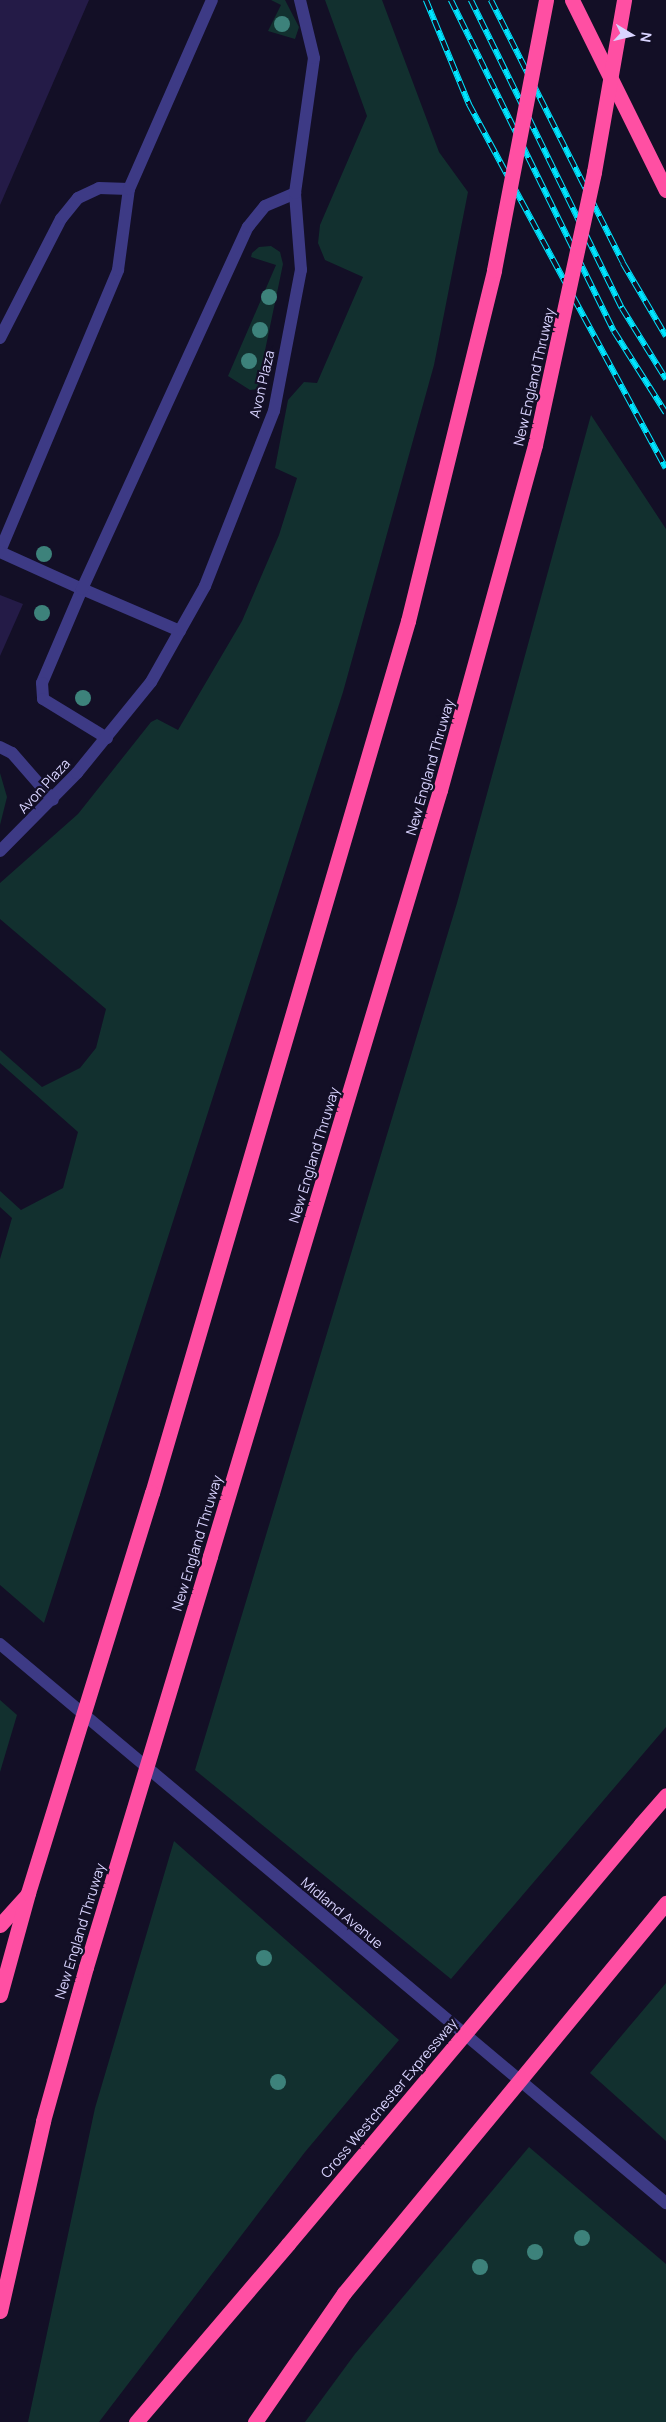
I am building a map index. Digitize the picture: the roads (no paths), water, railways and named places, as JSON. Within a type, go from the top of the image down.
[{"type":"highway","points":[[0,1995],[28,1893],[152,1493],[408,621],[494,270],[546,0]]},
{"type":"highway","points":[[572,0],[666,190]]},
{"type":"highway","name":"New England Thruway","points":[[0,2311],[43,2120],[86,1967],[446,772],[534,445],[594,172],[624,0]]},
{"type":"highway","name":"Cross Westchester Expressway","points":[[136,2422],[666,1795]]},
{"type":"highway","points":[[0,1925],[28,1893]]},
{"type":"highway","points":[[255,2422],[344,2293],[666,1903]]},
{"type":"street","points":[[180,631],[0,551],[118,270],[129,189],[212,0]]},
{"type":"street","name":"Avon Plaza","points":[[0,851],[53,800],[107,738],[151,682],[205,586],[274,411],[302,270],[295,193],[314,58],[300,0]]},
{"type":"street","points":[[0,338],[61,219],[78,198],[99,188],[129,189]]},
{"type":"street","points":[[107,738],[43,699],[42,684],[82,589],[248,227],[266,206],[295,193]]},
{"type":"street","points":[[0,747],[12,753],[53,800]]},
{"type":"street","name":"Midland Avenue","points":[[0,1644],[666,2203]]},
{"type":"railway","points":[[426,0],[469,104],[666,468]]},
{"type":"railway","points":[[451,0],[614,331],[666,413]]},
{"type":"railway","points":[[471,0],[622,308],[666,379]]},
{"type":"railway","points":[[491,0],[623,263],[666,336]]}]
